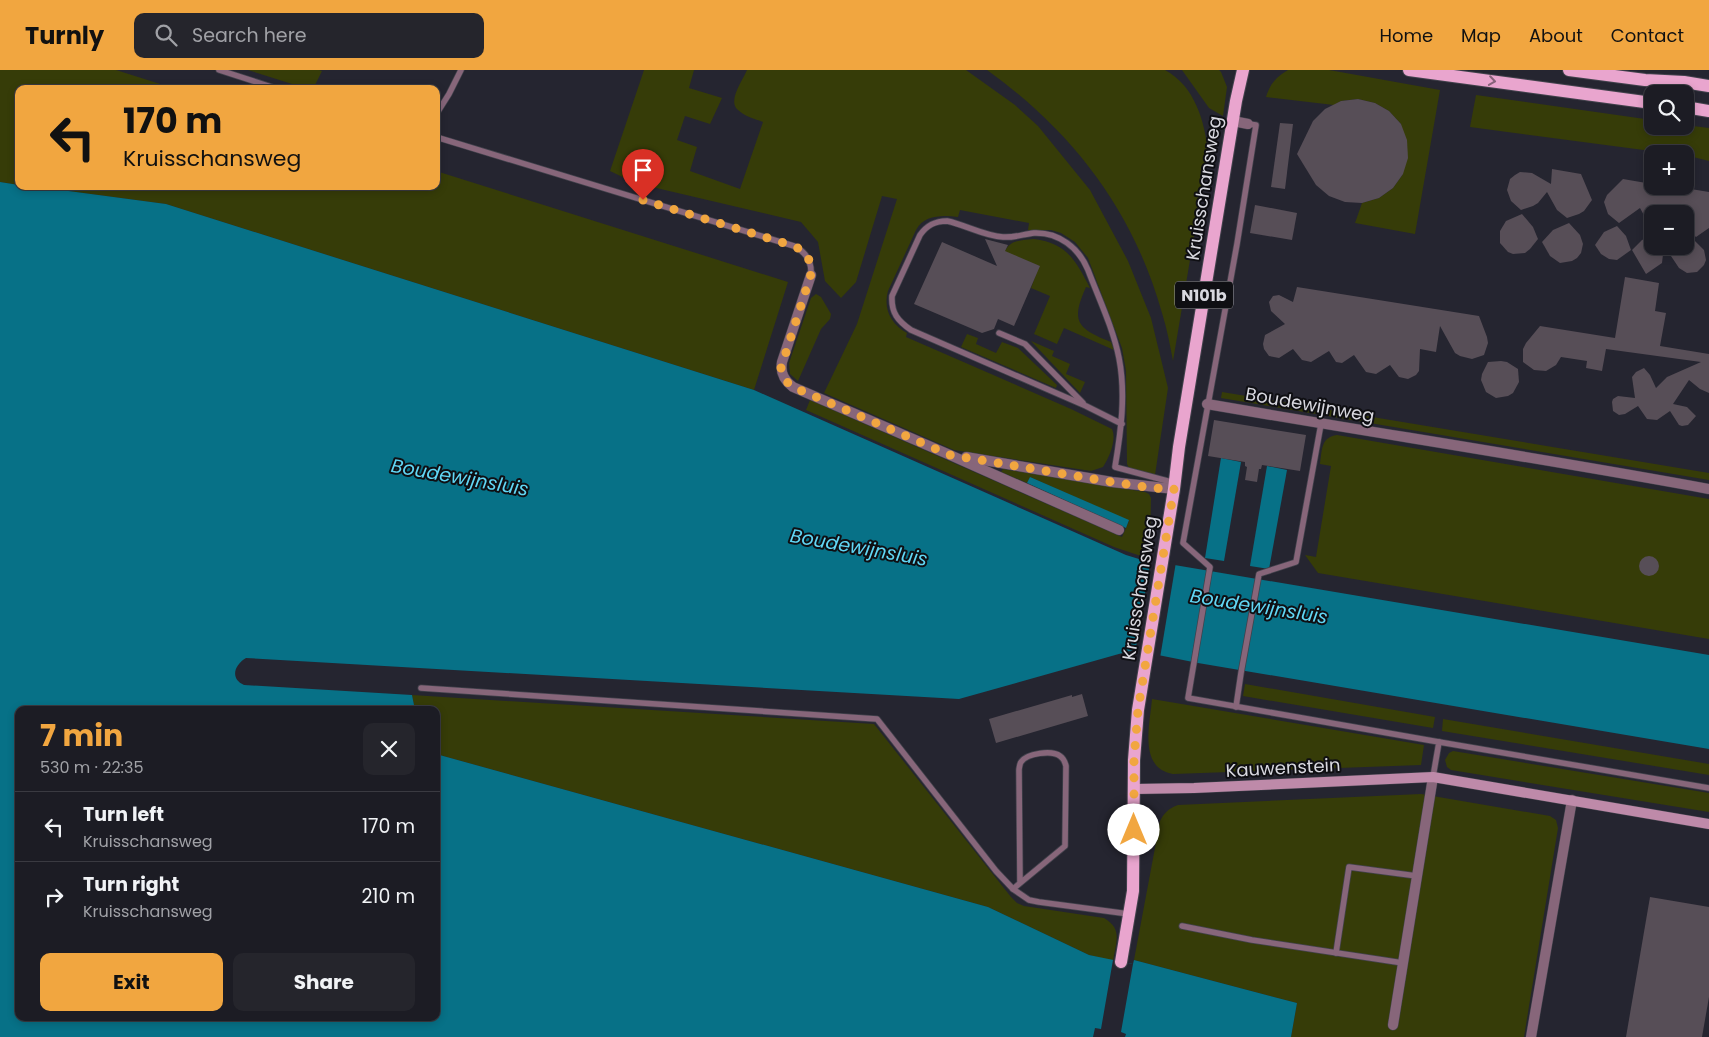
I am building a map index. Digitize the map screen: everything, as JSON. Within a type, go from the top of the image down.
[{"type":"main road","name":"Kruisschansweg","points":[[1122,962],[1134,876],[1136,731],[1143,679],[1187,393],[1243,70]]},
{"type":"main road","points":[[1409,70],[1644,102]]},
{"type":"main road","points":[[1569,70],[1709,86]]},
{"type":"main road","points":[[1694,108],[1709,111]]},
{"type":"street","points":[[1233,121],[1248,124]]},
{"type":"street","name":"Kruisschansweg","points":[[811,274],[781,368],[787,382],[793,387],[1119,530]]},
{"type":"street","name":"Boudewijnweg","points":[[1207,404],[1578,465],[1709,489]]},
{"type":"street","name":"Kruisschansweg","points":[[950,455],[1152,488],[1174,486]]},
{"type":"street","points":[[1393,1025],[1433,777]]},
{"type":"street","name":"Kauwenstein","points":[[1134,789],[1433,777],[1709,824]]},
{"type":"street","points":[[1531,1037],[1572,800]]},
{"type":"lane","points":[[219,70],[266,85]]},
{"type":"lane","points":[[440,108],[461,70]]},
{"type":"lane","points":[[1248,124],[1256,125],[1237,244],[1183,543],[1210,567],[1188,698],[1709,788]]},
{"type":"lane","points":[[440,138],[794,246],[807,256],[811,264],[811,274]]},
{"type":"lane","points":[[1122,424],[1086,406],[911,330],[901,322],[894,314],[892,296],[924,229],[938,221],[947,221],[1003,237],[1034,233],[1053,236],[1070,244],[1084,260],[1119,359],[1122,424],[1115,466],[1174,486]]},
{"type":"lane","points":[[999,332],[1025,344],[1086,406]]},
{"type":"lane","points":[[1236,707],[1240,672],[1259,574],[1296,562],[1321,424]]},
{"type":"lane","points":[[421,688],[877,719],[1013,890],[1021,896],[1039,902],[1129,914]]},
{"type":"lane","points":[[1433,777],[1439,742]]},
{"type":"lane","points":[[1013,890],[1065,846],[1066,766],[1059,755],[1053,753],[1033,754],[1021,762],[1019,770],[1020,884]]},
{"type":"lane","points":[[1336,952],[1349,867],[1417,876]]},
{"type":"lane","points":[[1182,926],[1252,940],[1403,963]]},
{"type":"green space","points":[[0,70],[116,70],[163,85],[15,85],[15,184],[0,182]]},
{"type":"green space","points":[[248,70],[322,71],[315,85],[295,85]]},
{"type":"green space","points":[[644,70],[694,70],[689,88],[722,98],[710,124],[685,116],[677,140],[697,147],[690,171],[740,189],[763,122],[743,114],[735,106],[735,96],[747,70],[966,70],[1015,105],[1038,126],[1090,190],[1128,261],[1151,318],[1168,388],[1155,475],[1146,478],[1138,477],[1127,464],[1126,371],[1122,348],[1088,258],[1075,242],[1061,233],[1051,230],[1028,230],[1029,223],[960,210],[958,217],[940,216],[924,221],[916,230],[888,291],[888,310],[893,321],[907,333],[906,337],[1071,409],[1112,429],[1113,443],[1103,467],[1091,471],[954,450],[824,393],[857,324],[897,199],[882,196],[856,282],[841,298],[825,281],[818,242],[801,222],[635,183],[610,171]]},
{"type":"green space","points":[[987,70],[1165,70],[1184,85],[1191,95],[1201,117],[1208,153],[1173,361],[1164,319],[1150,276],[1135,240],[1117,207],[1073,147],[1018,94]]},
{"type":"green space","points":[[1182,70],[1219,70],[1221,72],[1227,87],[1223,116],[1209,108]]},
{"type":"green space","points":[[1288,70],[1329,70],[1440,90],[1415,234],[1355,223],[1362,203],[1379,198],[1393,188],[1403,174],[1401,124],[1389,111],[1375,103],[1358,99],[1341,101],[1334,105],[1266,97],[1274,81]]},
{"type":"green space","points":[[1476,95],[1644,119],[1644,135],[1694,135],[1694,126],[1709,128],[1709,161],[1694,157],[1694,145],[1644,145],[1644,150],[1470,127]]},
{"type":"green space","points":[[440,172],[788,282],[754,390],[166,204],[61,190],[440,190]]},
{"type":"green space","points":[[1034,239],[1045,241],[1063,249],[1075,262],[1090,288],[1086,287],[1081,299],[1078,316],[1080,322],[1090,332],[1111,342],[1114,350],[1064,328],[1057,344],[1034,334],[1050,296],[1031,288],[1039,266],[1018,257],[1011,273],[998,267],[1007,248],[1013,242]]},
{"type":"green space","points":[[816,294],[821,297],[831,314],[830,319],[821,329],[798,381],[790,374],[789,363],[811,298]]},
{"type":"green space","points":[[967,334],[978,338],[976,344],[996,353],[1002,342],[1018,348],[1057,385],[1056,388],[961,347]]},
{"type":"green space","points":[[1031,341],[1054,351],[1052,356],[1070,364],[1066,374],[1085,382],[1080,393]]},
{"type":"green space","points":[[1222,392],[1709,473],[1709,480],[1221,398]]},
{"type":"green space","points":[[810,400],[1122,537],[1129,521],[1030,477],[1027,483],[1001,472],[1003,469],[1145,492],[1151,498],[1150,548],[1142,548],[1141,556],[1114,547],[806,410]]},
{"type":"green space","points":[[1337,435],[1709,499],[1709,639],[1318,573],[1305,555],[1316,557],[1331,466],[1320,464],[1322,449],[1328,438]]},
{"type":"green space","points":[[1245,684],[1435,717],[1433,728],[1243,696]]},
{"type":"green space","points":[[412,695],[874,724],[1017,903],[1024,906],[1104,918],[1110,922],[1116,931],[1117,937],[1113,961],[1089,955],[988,907],[440,755],[440,706],[414,706]]},
{"type":"green space","points":[[1152,699],[1424,745],[1421,765],[1173,774],[1162,770],[1150,754],[1149,732]]},
{"type":"green space","points":[[1443,719],[1709,764],[1709,775],[1442,731]]},
{"type":"green space","points":[[1453,751],[1709,793],[1709,812],[1451,770],[1447,767],[1445,760],[1449,753]]},
{"type":"green space","points":[[1421,794],[1550,816],[1556,820],[1558,828],[1524,1037],[1291,1037],[1297,1003],[1134,960],[1160,821],[1165,813],[1172,808],[1178,805]]},
{"type":"water","name":"Boudewijnsluis","points":[[0,182],[15,184],[15,190],[61,190],[166,204],[754,390],[1126,555],[1139,559],[1709,655],[1709,749],[1198,663],[1133,650],[959,699],[246,658],[239,664],[235,672],[237,679],[244,685],[412,695],[414,706],[15,706],[15,1021],[440,1021],[440,755],[988,907],[1089,955],[1133,964],[1134,960],[1297,1003],[1291,1037],[0,1037]]},
{"type":"water","points":[[1221,458],[1241,462],[1224,561],[1205,558]]},
{"type":"water","points":[[1267,466],[1287,470],[1269,569],[1250,566]]},
{"type":"water","points":[[1030,477],[1129,520],[1126,528],[1027,483]]},
{"type":"pier","points":[[1151,558],[1176,562],[1160,658],[1135,653]]},
{"type":"pier","points":[[1113,960],[1133,964],[1121,1032],[1126,1034],[1125,1037],[1093,1037],[1095,1028],[1101,1029]]},
{"type":"building","points":[[1358,99],[1375,103],[1389,111],[1401,124],[1407,140],[1408,158],[1403,174],[1393,188],[1379,198],[1362,203],[1345,202],[1329,196],[1316,185],[1297,154],[1313,121],[1325,109],[1341,101]]},
{"type":"building","points":[[1280,123],[1293,124],[1285,189],[1271,187]]},
{"type":"building","points":[[1552,169],[1581,174],[1592,200],[1584,211],[1567,218],[1557,210],[1547,192],[1538,203],[1521,210],[1511,201],[1507,190],[1510,179],[1515,175],[1520,172],[1532,173],[1551,184]]},
{"type":"building","points":[[1623,179],[1644,183],[1644,195],[1694,195],[1694,190],[1709,192],[1709,228],[1696,237],[1694,235],[1694,205],[1644,205],[1644,215],[1640,208],[1619,223],[1608,214],[1604,202],[1607,195]]},
{"type":"building","points":[[1255,205],[1297,213],[1292,240],[1250,233]]},
{"type":"building","points":[[1522,214],[1533,227],[1538,239],[1525,253],[1513,254],[1508,252],[1500,243],[1500,231],[1506,221]]},
{"type":"building","points":[[1569,223],[1580,235],[1583,244],[1581,253],[1572,261],[1560,263],[1550,256],[1542,242],[1553,230]]},
{"type":"building","points":[[1617,226],[1626,236],[1631,250],[1617,260],[1609,259],[1601,254],[1595,245],[1604,232]]},
{"type":"building","points":[[985,239],[1008,245],[1005,251],[1040,266],[1014,326],[998,319],[994,329],[982,333],[914,304],[942,242],[997,266]]},
{"type":"building","points":[[1644,239],[1644,255],[1663,255],[1662,263],[1646,274],[1632,250]]},
{"type":"building","points":[[1694,240],[1704,250],[1706,260],[1697,272],[1687,273],[1679,268],[1671,256],[1694,255]]},
{"type":"building","points":[[1625,277],[1659,283],[1655,311],[1666,313],[1660,346],[1709,354],[1709,393],[1700,389],[1689,380],[1673,404],[1687,407],[1696,416],[1688,425],[1679,425],[1670,411],[1657,420],[1647,419],[1638,406],[1625,414],[1619,415],[1613,411],[1612,402],[1618,396],[1635,398],[1632,377],[1636,372],[1644,368],[1650,375],[1656,388],[1667,377],[1701,362],[1606,349],[1602,371],[1586,368],[1587,361],[1561,357],[1556,365],[1546,371],[1534,370],[1523,362],[1523,349],[1540,326],[1615,338]]},
{"type":"building","points":[[1297,287],[1479,316],[1488,343],[1484,355],[1472,359],[1460,356],[1455,353],[1440,326],[1436,352],[1420,349],[1419,371],[1408,379],[1399,377],[1390,365],[1376,374],[1366,372],[1354,355],[1342,363],[1336,362],[1329,351],[1311,362],[1302,360],[1293,349],[1279,358],[1269,356],[1263,344],[1265,335],[1285,324],[1271,311],[1269,302],[1273,296],[1279,295],[1293,302]]},
{"type":"building","points":[[1488,362],[1507,362],[1518,369],[1519,382],[1513,393],[1496,398],[1486,392],[1481,380]]},
{"type":"building","points":[[1214,420],[1306,435],[1300,471],[1262,465],[1261,469],[1259,469],[1257,482],[1245,480],[1247,467],[1245,462],[1208,456]]},
{"type":"building","points":[[1649,556],[1656,559],[1659,566],[1656,573],[1649,576],[1642,573],[1639,566],[1642,559]]},
{"type":"building","points":[[1082,694],[1088,716],[996,743],[989,719],[1072,695],[1072,697]]},
{"type":"building","points":[[1650,897],[1709,907],[1709,997],[1702,1037],[1626,1037]]},
{"type":"route","points":[[643,200],[794,246],[807,256],[811,264],[811,274],[781,368],[783,376],[793,387],[950,455],[1112,482],[1174,489],[1138,710],[1134,760],[1134,830]]}]
